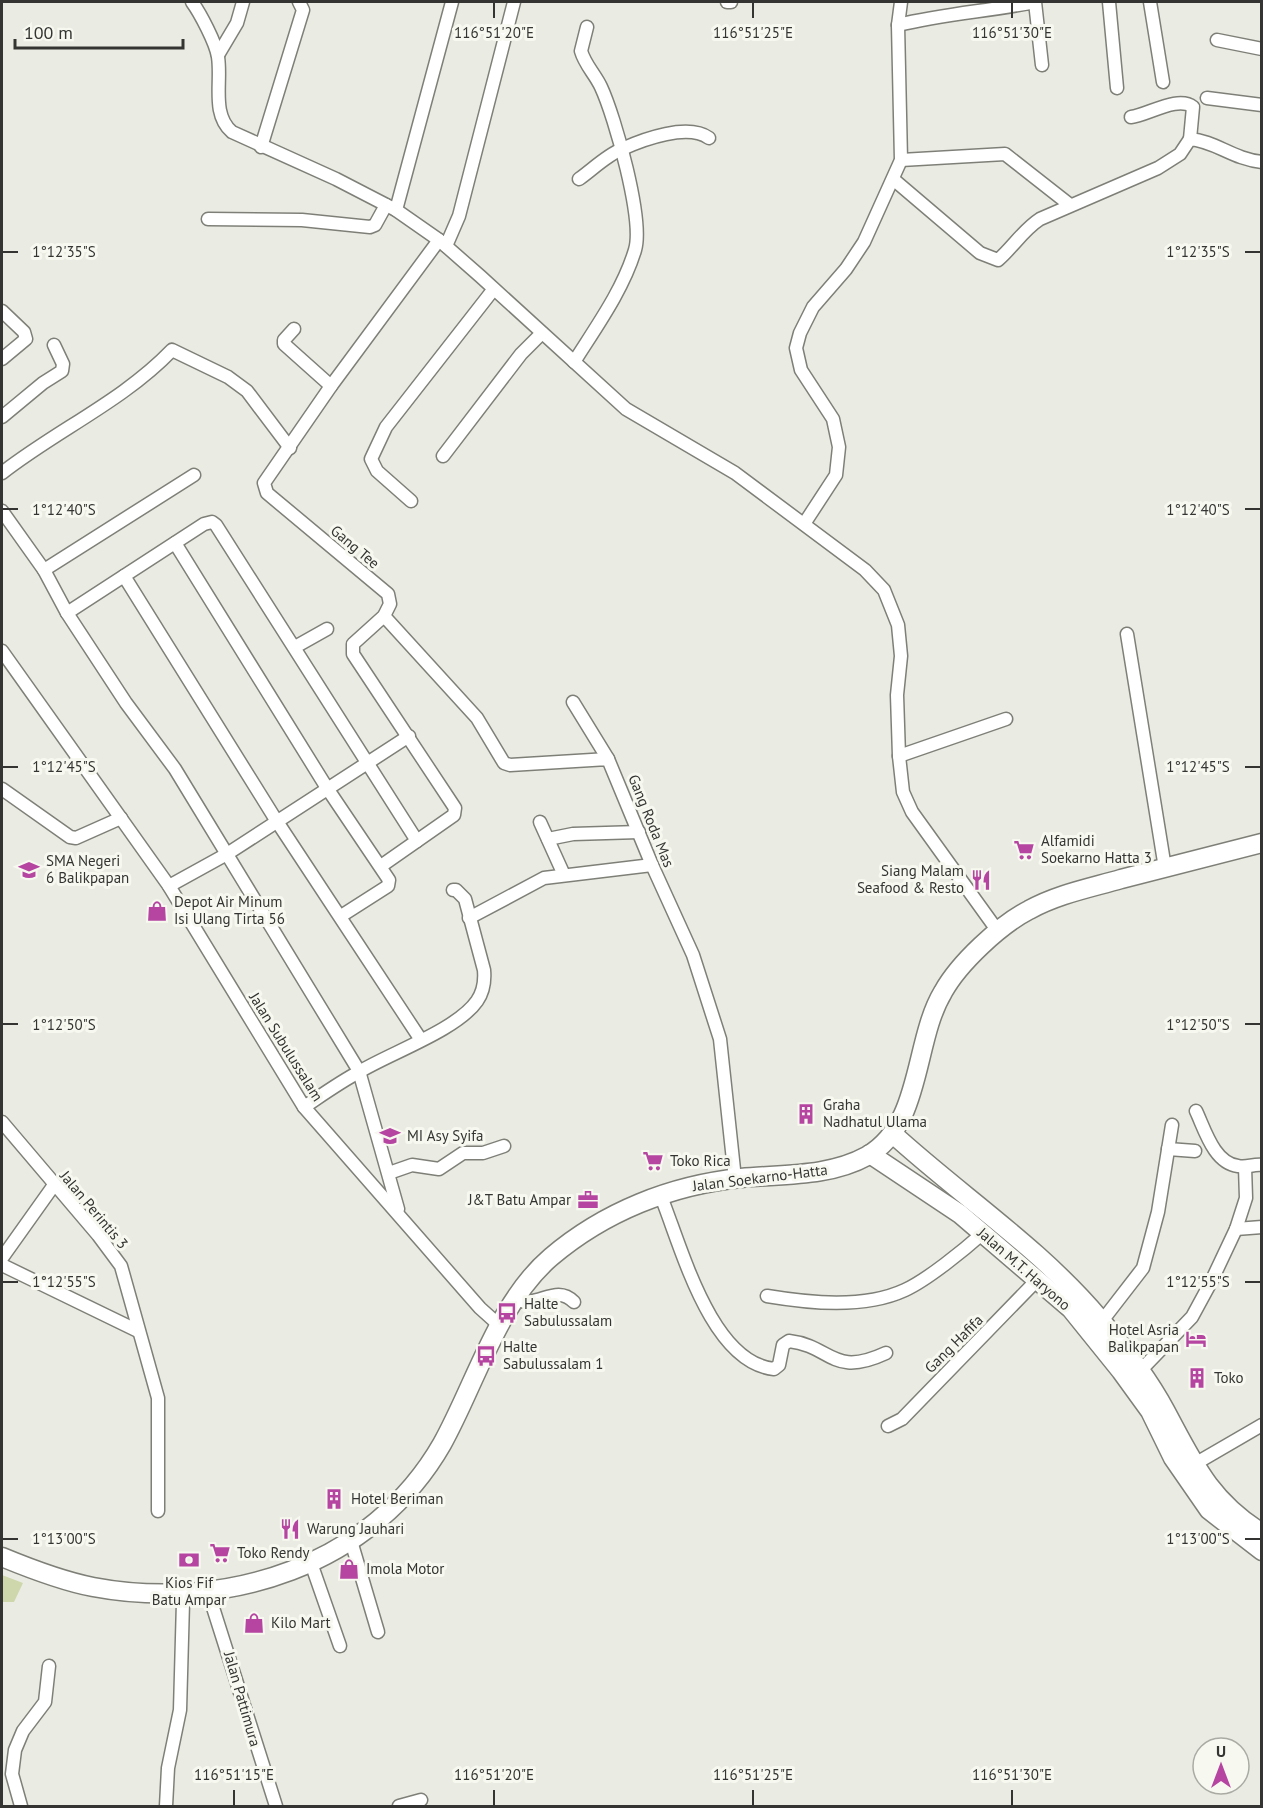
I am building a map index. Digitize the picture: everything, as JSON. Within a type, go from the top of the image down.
[{"type":"highway","name":"Jalan Soekarno-Hatta","points":[[2,1557],[53,1588],[114,1600],[183,1602],[310,1563],[351,1541],[387,1514],[423,1471],[440,1447],[515,1299],[533,1273],[578,1236],[660,1194],[735,1179],[841,1167],[870,1154],[893,1134],[905,1110],[931,1019],[943,990],[997,930],[1030,909],[1067,894],[1262,843]]},
{"type":"highway","name":"Jalan M.T. Haryono","points":[[893,1134],[1045,1261],[1102,1320],[1140,1371],[1164,1409],[1193,1465],[1224,1506],[1262,1533]]},
{"type":"highway","name":"Jalan M.T. Haryono","points":[[870,1154],[983,1233],[1071,1309],[1150,1411],[1173,1458],[1209,1510],[1262,1551]]},
{"type":"highway","name":"Jalan Soekarno-Hatta","points":[[2,1567],[109,1590],[209,1593]]},
{"type":"street","points":[[192,2],[218,54],[220,114],[224,125],[232,132],[336,179],[391,207],[442,243],[626,410],[735,473],[865,570],[884,590],[898,625],[900,645],[897,695],[903,792],[912,812],[997,930]]},
{"type":"street","points":[[218,54],[237,23],[243,2]]},
{"type":"street","points":[[208,219],[302,220],[370,227],[375,225],[391,207],[452,2]]},
{"type":"street","name":"Gang Tee","points":[[384,616],[390,604],[388,594],[264,489],[264,483],[331,386],[442,243],[459,216],[514,2]]},
{"type":"street","points":[[804,524],[836,475],[840,447],[833,419],[797,362],[800,333],[813,307],[846,269],[864,242],[901,160],[898,25],[902,2]]},
{"type":"street","points":[[898,25],[933,16],[993,10],[1035,2],[1042,65]]},
{"type":"street","points":[[1109,2],[1117,88]]},
{"type":"street","points":[[1150,2],[1163,82]]},
{"type":"street","points":[[261,147],[303,4]]},
{"type":"street","points":[[574,362],[609,305],[636,248],[637,222],[621,149],[600,86],[581,51],[587,27]]},
{"type":"street","points":[[1217,40],[1262,49]]},
{"type":"street","points":[[1207,98],[1262,105]]},
{"type":"street","points":[[893,178],[980,253],[993,260],[998,260],[1011,249],[1027,227],[1070,205],[1158,168],[1180,154],[1190,139],[1193,107],[1191,104],[1184,102],[1131,117]]},
{"type":"street","points":[[579,179],[621,149],[678,132],[698,132],[710,138]]},
{"type":"street","points":[[1190,139],[1201,140],[1238,158],[1262,162]]},
{"type":"street","points":[[901,160],[1005,154],[1070,205]]},
{"type":"street","points":[[411,501],[377,471],[371,459],[386,427],[493,290]]},
{"type":"street","points":[[2,311],[24,332],[26,339],[2,359]]},
{"type":"street","points":[[294,329],[284,340],[284,344],[331,386]]},
{"type":"street","points":[[443,456],[521,354],[542,333]]},
{"type":"street","points":[[2,417],[43,383],[62,372],[63,364],[54,345]]},
{"type":"street","points":[[2,473],[33,449],[96,411],[144,376],[172,350],[228,377],[247,391],[290,448]]},
{"type":"street","points":[[44,570],[194,475]]},
{"type":"street","points":[[2,511],[44,570],[67,613],[126,704],[175,769],[359,1071],[399,1213]]},
{"type":"street","points":[[67,613],[204,524],[212,522],[221,528],[417,841]]},
{"type":"street","points":[[175,543],[327,788],[390,880],[388,886],[341,916]]},
{"type":"street","points":[[124,576],[276,820],[421,1040]]},
{"type":"street","points":[[381,866],[454,815],[455,808],[352,649],[353,644],[384,616],[477,718],[504,763],[510,765],[608,759]]},
{"type":"street","points":[[295,647],[327,629]]},
{"type":"street","points":[[1127,634],[1165,868]]},
{"type":"street","name":"Jalan Subulussalam","points":[[2,651],[169,886],[304,1107],[480,1308],[500,1326]]},
{"type":"street","name":"Gang Roda Mas","points":[[573,702],[608,759],[652,865],[693,955],[720,1039],[735,1179]]},
{"type":"street","points":[[899,756],[1006,719]]},
{"type":"street","points":[[169,886],[227,854],[367,761],[409,736]]},
{"type":"street","points":[[2,789],[70,837],[76,838],[121,818]]},
{"type":"street","points":[[540,822],[564,874]]},
{"type":"street","points":[[548,839],[573,834],[639,832]]},
{"type":"street","points":[[469,918],[531,883],[564,874],[652,865]]},
{"type":"street","points":[[304,1107],[359,1071],[421,1040],[465,1013],[482,992],[484,970],[465,899],[453,890]]},
{"type":"street","points":[[1196,1111],[1221,1158],[1228,1164],[1245,1167],[1262,1165]]},
{"type":"street","name":"Jalan Perintis 3","points":[[2,1122],[5,1137],[54,1185],[98,1235],[121,1266],[158,1398],[158,1511]]},
{"type":"street","points":[[1102,1320],[1143,1268],[1158,1212],[1172,1125]]},
{"type":"street","points":[[388,1173],[412,1165],[439,1169],[463,1154],[483,1153],[504,1146]]},
{"type":"street","points":[[1168,1149],[1195,1151]]},
{"type":"street","points":[[1140,1371],[1192,1317],[1236,1230],[1246,1198],[1245,1167]]},
{"type":"street","points":[[2,1258],[54,1185]]},
{"type":"street","points":[[660,1194],[704,1304],[724,1338],[736,1352],[755,1363],[774,1369],[779,1365],[783,1345],[789,1341],[846,1362],[864,1362],[886,1353]]},
{"type":"street","points":[[1236,1230],[1262,1227]]},
{"type":"street","points":[[767,1296],[828,1303],[871,1299],[897,1293],[913,1286],[983,1233]]},
{"type":"street","points":[[2,1265],[138,1331]]},
{"type":"street","name":"Gang Hafifa","points":[[888,1426],[902,1419],[1038,1279]]},
{"type":"street","points":[[515,1299],[529,1303],[560,1293],[566,1294],[574,1302]]},
{"type":"street","points":[[1193,1465],[1262,1425]]},
{"type":"street","points":[[351,1541],[378,1632]]},
{"type":"street","points":[[310,1563],[340,1646]]},
{"type":"street","name":"Jalan Pattimura","points":[[209,1593],[276,1806]]},
{"type":"street","points":[[166,1806],[168,1768],[180,1710],[183,1602]]},
{"type":"street","points":[[21,1806],[12,1774],[15,1750],[23,1731],[45,1702],[49,1666]]},
{"type":"street","points":[[399,1806],[421,1800]]},
{"type":"green space","points":[[2,1575],[23,1583],[14,1602],[2,1602]]},
{"type":"place","name":"Alfamidi Soekarno Hatta 3","points":[[1024,850]]},
{"type":"place","name":"SMA Negeri 6 Balikpapan","points":[[29,870]]},
{"type":"place","name":"Siang Malam Seafood & Resto","points":[[981,880]]},
{"type":"place","name":"Depot Air Minum Isi Ulang Tirta 56","points":[[157,911]]},
{"type":"place","name":"Graha Nadhatul Ulama","points":[[806,1114]]},
{"type":"place","name":"MI Asy Syifa","points":[[390,1136]]},
{"type":"place","name":"Toko Rica","points":[[653,1161]]},
{"type":"place","name":"J&T Batu Ampar","points":[[588,1200]]},
{"type":"place","name":"Halte Sabulussalam","points":[[507,1313]]},
{"type":"place","name":"Hotel Asria Balikpapan","points":[[1196,1339]]},
{"type":"place","name":"Halte Sabulussalam 1","points":[[486,1356]]},
{"type":"place","name":"Toko","points":[[1197,1378]]},
{"type":"place","name":"Hotel Beriman","points":[[334,1499]]},
{"type":"place","name":"Warung Jauhari","points":[[290,1529]]},
{"type":"place","name":"Toko Rendy","points":[[220,1553]]},
{"type":"place","name":"Kios Fif Batu Ampar","points":[[189,1560]]},
{"type":"place","name":"Imola Motor","points":[[349,1569]]},
{"type":"place","name":"Kilo Mart","points":[[254,1623]]}]
